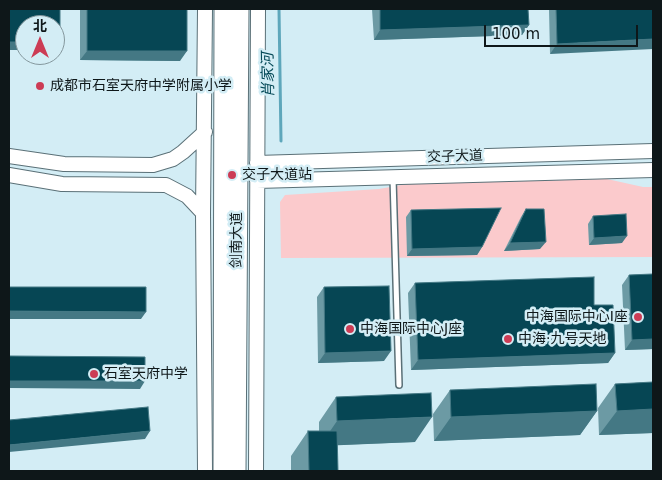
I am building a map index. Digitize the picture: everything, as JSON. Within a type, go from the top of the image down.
[{"type":"highway","name":"剑南大道","points":[[223,471],[224,9]]},
{"type":"highway","name":"剑南大道","points":[[236,471],[238,9]]},
{"type":"main road","points":[[205,471],[203,213],[206,9]]},
{"type":"main road","points":[[206,30],[216,9]]},
{"type":"main road","points":[[256,471],[258,9]]},
{"type":"main road","points":[[9,156],[64,164],[153,165],[173,159],[204,132]]},
{"type":"main road","name":"交子大道","points":[[257,163],[653,151]]},
{"type":"main road","name":"交子大道","points":[[257,181],[653,170]]},
{"type":"main road","points":[[9,175],[62,184],[166,185],[187,196],[203,213]]},
{"type":"lane","points":[[393,177],[399,385]]},
{"type":"shaded area","points":[[607,179],[643,187],[653,187],[653,257],[281,258],[280,202],[285,195],[379,189],[407,184]]},
{"type":"building","points":[[9,9],[60,9],[60,15],[15,15],[15,42],[9,42]]},
{"type":"building","points":[[87,9],[187,9],[187,51],[87,51]]},
{"type":"building","points":[[380,9],[528,9],[529,25],[380,30]]},
{"type":"building","points":[[556,9],[653,9],[653,39],[557,44]]},
{"type":"building","points":[[501,208],[482,247],[412,249],[411,210]]},
{"type":"building","points":[[526,209],[544,209],[546,242],[510,243]]},
{"type":"building","points":[[626,214],[627,236],[594,238],[593,216]]},
{"type":"building","name":"中海国际中心I座","points":[[653,274],[653,339],[632,340],[629,275]]},
{"type":"building","name":"中海·九号天地","points":[[594,277],[594,305],[613,305],[615,353],[418,360],[415,283]]},
{"type":"building","name":"中海国际中心J座","points":[[389,286],[391,351],[325,353],[324,287]]},
{"type":"building","points":[[9,287],[146,287],[146,312],[9,311]]},
{"type":"building","points":[[9,356],[145,357],[145,381],[9,381]]},
{"type":"building","points":[[653,382],[653,409],[617,411],[615,384]]},
{"type":"building","points":[[596,384],[597,411],[451,417],[450,390]]},
{"type":"building","points":[[431,393],[432,417],[337,421],[336,397]]},
{"type":"building","points":[[148,407],[150,431],[9,445],[9,420]]},
{"type":"building","points":[[308,431],[337,431],[338,471],[309,471]]},
{"type":"waterway","name":"肖家河","points":[[279,9],[281,141]]},
{"type":"place","name":"成都市石室天府中学附属小学","points":[[40,86]]},
{"type":"place","name":"交子大道站","points":[[232,175]]},
{"type":"place","name":"中海国际中心I座","points":[[638,317]]},
{"type":"place","name":"中海国际中心J座","points":[[350,329]]},
{"type":"place","name":"中海·九号天地","points":[[508,339]]},
{"type":"place","name":"石室天府中学","points":[[94,374]]}]
